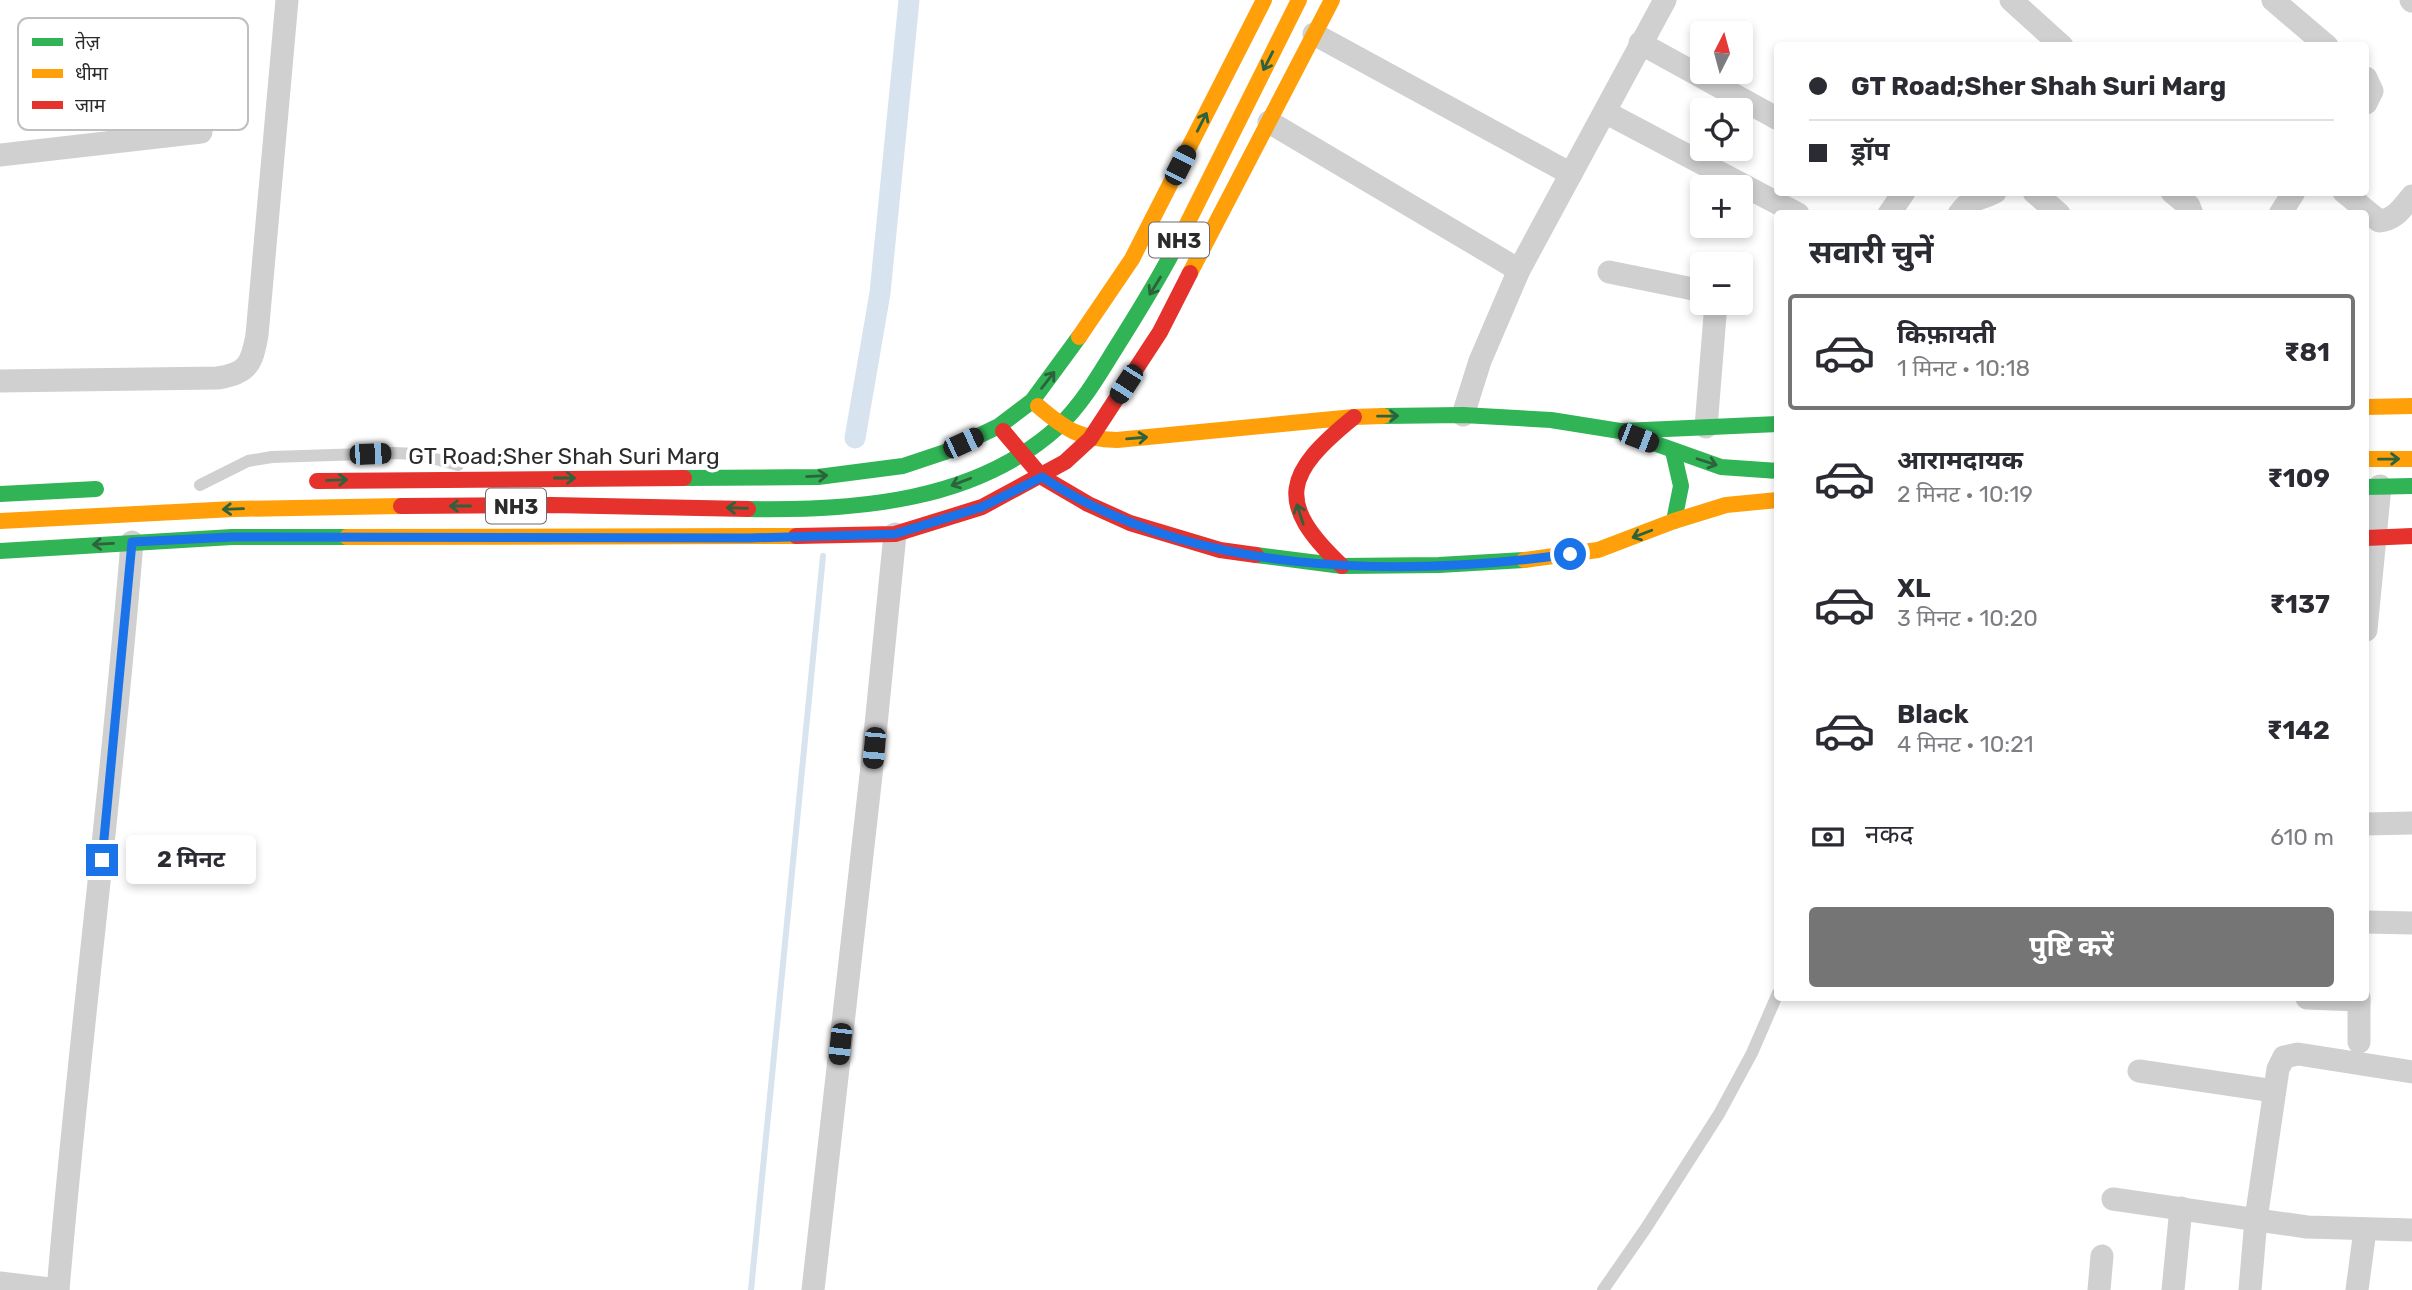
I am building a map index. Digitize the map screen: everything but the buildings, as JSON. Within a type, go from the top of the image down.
[{"type":"main road","name":"NH3","points":[[999,426],[1032,401],[1132,259],[1264,0]]},
{"type":"main road","name":"NH3","points":[[0,521],[339,506],[552,505],[815,510],[877,504],[948,487],[984,474],[1023,454],[1060,425],[1088,392],[1160,278],[1298,0]]},
{"type":"main road","points":[[0,551],[232,537],[749,538],[895,534],[982,507],[1065,463],[1090,439],[1160,331],[1332,0]]},
{"type":"main road","points":[[1032,401],[1060,425],[1090,439],[1117,440],[1354,417],[1463,415],[1551,420],[1620,431],[1721,467],[1774,471]]},
{"type":"main road","points":[[2369,407],[2412,406]]},
{"type":"main road","points":[[1342,566],[1322,550],[1308,533],[1298,515],[1295,496],[1298,475],[1309,457],[1327,437],[1354,417]]},
{"type":"main road","points":[[1620,431],[1774,424]]},
{"type":"main road","points":[[999,426],[1042,477],[1088,504],[1130,523],[1220,550],[1342,566],[1515,561],[1598,550],[1674,521],[1726,505],[1774,501]]},
{"type":"main road","name":"GT Road;Sher Shah Suri Marg","points":[[307,481],[752,478],[867,472],[903,466],[945,452],[999,426]]},
{"type":"main road","points":[[1673,451],[1681,486],[1674,521]]},
{"type":"main road","points":[[2369,459],[2412,458]]},
{"type":"main road","points":[[195,485],[240,483]]},
{"type":"main road","points":[[2373,486],[2412,486]]},
{"type":"main road","points":[[0,494],[116,489]]},
{"type":"main road","points":[[2371,537],[2412,536]]},
{"type":"street","points":[[0,382],[217,378],[239,374],[248,364],[253,356],[257,334],[287,0]]},
{"type":"street","points":[[1463,415],[1480,360],[1519,270],[1665,0]]},
{"type":"street","points":[[2011,0],[2058,42]]},
{"type":"street","points":[[2273,0],[2322,42]]},
{"type":"street","points":[[1314,34],[1571,174]]},
{"type":"street","points":[[1640,43],[1774,117]]},
{"type":"street","points":[[1605,112],[1790,210]]},
{"type":"street","points":[[1269,122],[1519,270]]},
{"type":"street","points":[[0,155],[201,132]]},
{"type":"street","points":[[1963,210],[1975,198],[1982,196]]},
{"type":"street","points":[[2039,196],[2054,210]]},
{"type":"street","points":[[2177,196],[2190,210]]},
{"type":"street","points":[[2349,196],[2366,210]]},
{"type":"street","points":[[2369,212],[2379,220],[2387,220],[2398,213],[2412,196]]},
{"type":"street","points":[[1609,272],[1690,288]]},
{"type":"street","points":[[1706,427],[1715,315]]},
{"type":"street","points":[[2369,574],[2373,486]]},
{"type":"street","points":[[813,1290],[871,775],[895,534]]},
{"type":"street","points":[[0,1283],[58,1290],[76,1086],[99,887],[132,542]]},
{"type":"street","points":[[2369,824],[2412,823]]},
{"type":"street","points":[[2369,922],[2412,923]]},
{"type":"street","points":[[2359,1001],[2359,1042]]},
{"type":"street","points":[[2250,1290],[2256,1219],[2274,1091],[2278,1069],[2284,1057],[2298,1054],[2412,1072]]},
{"type":"street","points":[[2138,1071],[2274,1091]]},
{"type":"street","points":[[2113,1199],[2306,1227],[2412,1230]]},
{"type":"street","points":[[2173,1290],[2181,1208]]},
{"type":"street","points":[[2357,1290],[2365,1230]]},
{"type":"street","points":[[2099,1290],[2102,1256]]},
{"type":"lane","points":[[195,485],[248,461],[272,457],[394,453],[417,454],[495,478]]},
{"type":"lane","points":[[1603,1290],[1719,1114],[1752,1053],[1775,1001]]},
{"type":"waterway","points":[[855,438],[880,293],[909,0]]},
{"type":"waterway","points":[[751,1290],[823,556]]},
{"type":"traffic: fast","points":[[748,509],[830,508],[912,497],[952,486],[990,471],[1026,451],[1059,426],[1083,399],[1182,234]]},
{"type":"traffic: fast","points":[[684,478],[818,477],[903,466],[945,452],[999,426],[1032,401],[1079,337]]},
{"type":"traffic: fast","points":[[1383,416],[1463,415],[1551,420],[1620,431],[1721,467],[1774,471]]},
{"type":"traffic: fast","points":[[1622,431],[1774,424]]},
{"type":"traffic: fast","points":[[1673,451],[1681,486],[1674,521]]},
{"type":"traffic: fast","points":[[2369,487],[2412,486]]},
{"type":"traffic: fast","points":[[0,494],[96,489]]},
{"type":"traffic: fast","points":[[0,551],[232,537],[347,537]]},
{"type":"traffic: fast","points":[[1256,555],[1342,566],[1439,565],[1524,560]]},
{"type":"traffic: slow","points":[[1079,337],[1132,259],[1264,0]]},
{"type":"traffic: slow","points":[[1182,234],[1299,0]]},
{"type":"traffic: slow","points":[[1190,273],[1332,0]]},
{"type":"traffic: slow","points":[[1038,406],[1074,432],[1093,438],[1117,440],[1383,416]]},
{"type":"traffic: slow","points":[[2369,407],[2412,406]]},
{"type":"traffic: slow","points":[[2369,459],[2412,459]]},
{"type":"traffic: slow","points":[[1524,560],[1598,550],[1674,521],[1726,505],[1774,500]]},
{"type":"traffic: slow","points":[[0,521],[234,509],[401,506]]},
{"type":"traffic: slow","points":[[347,537],[796,536]]},
{"type":"traffic: jam","points":[[796,536],[895,534],[982,507],[1065,462],[1090,439],[1160,332],[1190,273]]},
{"type":"traffic: jam","points":[[1342,566],[1305,524],[1298,505],[1297,489],[1302,472],[1313,455],[1354,417]]},
{"type":"traffic: jam","points":[[1003,431],[1042,477],[1088,504],[1130,523],[1220,550],[1256,555]]},
{"type":"traffic: jam","points":[[317,481],[684,478]]},
{"type":"traffic: jam","points":[[401,506],[552,505],[748,509]]},
{"type":"traffic: jam","points":[[2369,538],[2412,536]]},
{"type":"route","points":[[102,860],[132,542],[232,537],[749,538],[895,534],[982,507],[1042,477],[1088,504],[1130,523],[1220,550],[1342,566],[1515,561],[1570,554]]}]
